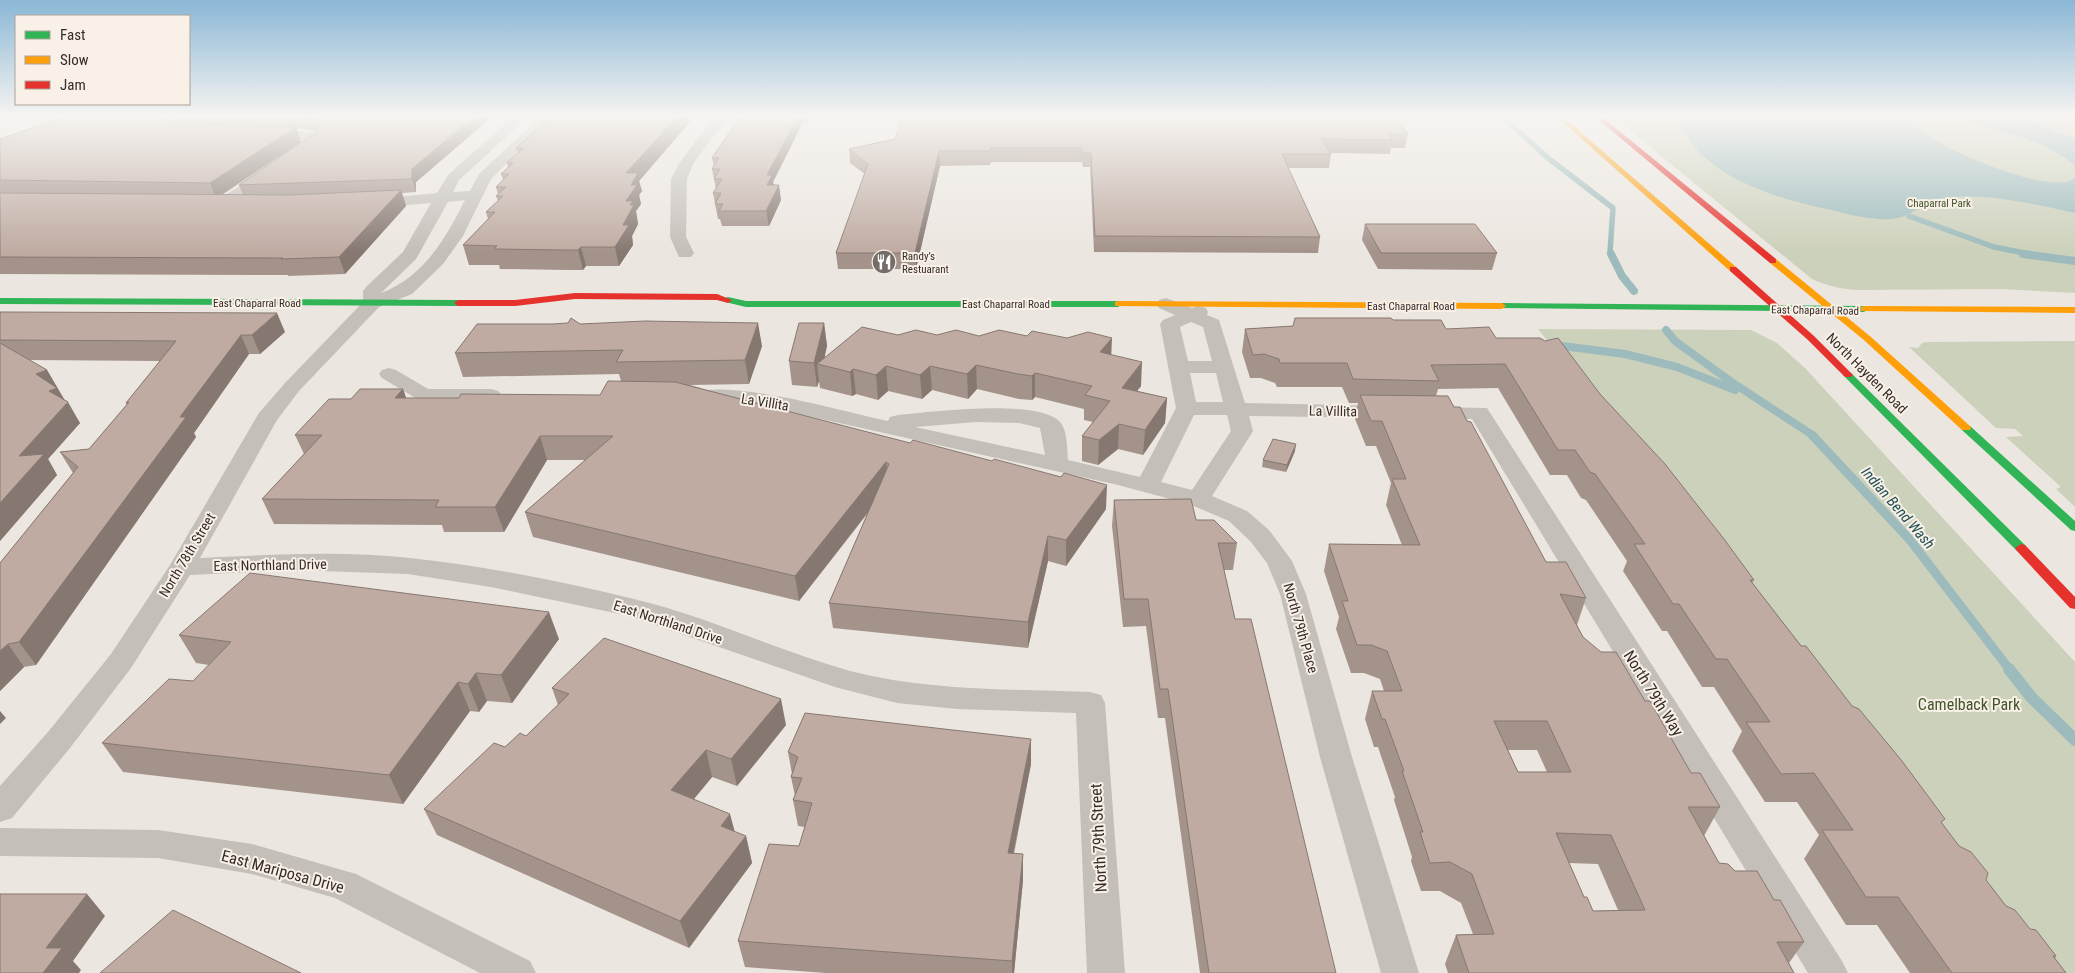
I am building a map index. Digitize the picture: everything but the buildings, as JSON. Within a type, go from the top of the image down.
[{"type":"main road","name":"North Hayden Road","points":[[1611,161],[1811,338],[1993,519],[2075,605]]},
{"type":"main road","name":"North Hayden Road","points":[[1652,161],[1833,310],[2075,527]]},
{"type":"main road","name":"East Chaparral Road","points":[[0,301],[515,303],[576,296],[596,296],[717,297],[746,304],[1219,304],[1833,310],[2075,310]]},
{"type":"main road","name":"East Chaparral Road","points":[[515,303],[556,310]]},
{"type":"main road","name":"East Chaparral Road","points":[[722,311],[746,304]]},
{"type":"street","points":[[223,203],[284,161]]},
{"type":"street","name":"North 78th Street","points":[[372,303],[372,291],[410,255],[426,230],[440,198],[462,169],[471,161]]},
{"type":"street","name":"North 78th Street","points":[[0,809],[59,740],[121,661],[182,567],[267,418],[292,387],[372,303],[406,290],[437,260],[455,236],[473,194],[484,177],[500,161]]},
{"type":"street","points":[[684,253],[678,238],[679,179],[688,161]]},
{"type":"street","points":[[354,203],[473,194]]},
{"type":"street","points":[[204,203],[251,203]]},
{"type":"street","points":[[1166,304],[1212,324],[1234,409],[1242,431],[1198,499]]},
{"type":"street","points":[[1147,486],[1187,408],[1170,324],[1219,304]]},
{"type":"street","points":[[1179,367],[1224,368]]},
{"type":"street","points":[[389,374],[424,395],[512,396]]},
{"type":"street","name":"La Villita","points":[[677,396],[737,397],[776,403],[1057,464],[1198,499]]},
{"type":"street","name":"La Villita","points":[[1187,408],[1479,413]]},
{"type":"street","name":"North 79th Way","points":[[1479,413],[1829,973]]},
{"type":"street","name":"La Villita","points":[[874,424],[970,417],[1040,418],[1050,424],[1055,439],[1057,464]]},
{"type":"street","name":"North 79th Place","points":[[1198,499],[1238,516],[1260,536],[1279,561],[1293,594],[1336,757],[1400,973]]},
{"type":"street","name":"East Northland Drive","points":[[182,567],[292,562],[408,566],[482,576],[634,608],[845,680],[897,692],[957,698],[1090,703]]},
{"type":"street","name":"North 79th Street","points":[[1090,703],[1106,973]]},
{"type":"street","name":"East Mariposa Drive","points":[[0,842],[158,844],[252,859],[344,885],[517,973]]},
{"type":"green space","name":"Chaparral Park","points":[[1668,161],[2075,161],[2075,293],[1999,289],[1857,290],[1834,287],[1812,279]]},
{"type":"green space","name":"Camelback Park","points":[[1538,329],[1751,330],[1777,343],[1805,368],[2075,662],[2075,973],[2043,973]]},
{"type":"green space","points":[[2075,341],[2075,507],[2056,489],[2061,487],[2006,437],[2023,436],[2015,429],[1996,428],[1909,347],[1918,348],[1922,343],[1927,342]]},
{"type":"water","points":[[1710,161],[1981,161],[2040,181],[2061,182],[2075,178],[2075,213],[2010,200],[1959,197],[1943,198],[1930,202],[1899,218],[1876,219],[1780,197],[1747,185]]},
{"type":"waterway","name":"Indian Bend Wash","points":[[1552,161],[1613,208],[1610,252],[1612,255]]},
{"type":"waterway","points":[[1909,216],[1994,247],[2035,255]]},
{"type":"waterway","name":"Indian Bend Wash","points":[[1611,254],[1622,276],[1634,291]]},
{"type":"waterway","points":[[2023,254],[2075,261]]},
{"type":"waterway","name":"Indian Bend Wash","points":[[1666,330],[1675,341],[1730,381],[1814,436]]},
{"type":"waterway","points":[[1562,346],[1625,354],[1677,367],[1735,390]]},
{"type":"waterway","name":"Indian Bend Wash","points":[[1812,435],[1910,540],[2010,670]]},
{"type":"waterway","name":"Indian Bend Wash","points":[[2009,669],[2031,697],[2075,740]]},
{"type":"traffic: fast","points":[[728,300],[746,304],[1118,304]]},
{"type":"traffic: fast","points":[[0,301],[458,303]]},
{"type":"traffic: fast","points":[[1502,306],[1864,309]]},
{"type":"traffic: fast","points":[[1848,375],[2021,548]]},
{"type":"traffic: fast","points":[[1966,428],[2075,527]]},
{"type":"traffic: slow","points":[[1611,161],[1733,269]]},
{"type":"traffic: slow","points":[[1773,261],[1868,339],[1966,428]]},
{"type":"traffic: slow","points":[[1118,304],[1502,306]]},
{"type":"traffic: slow","points":[[1864,309],[2075,310]]},
{"type":"traffic: jam","points":[[1652,161],[1773,261]]},
{"type":"traffic: jam","points":[[1733,269],[1811,338],[1848,375]]},
{"type":"traffic: jam","points":[[458,303],[515,303],[575,296],[717,297],[728,300]]},
{"type":"traffic: jam","points":[[2021,548],[2075,605]]},
{"type":"place","name":"Randy’s Restuarant","points":[[884,262]]}]
